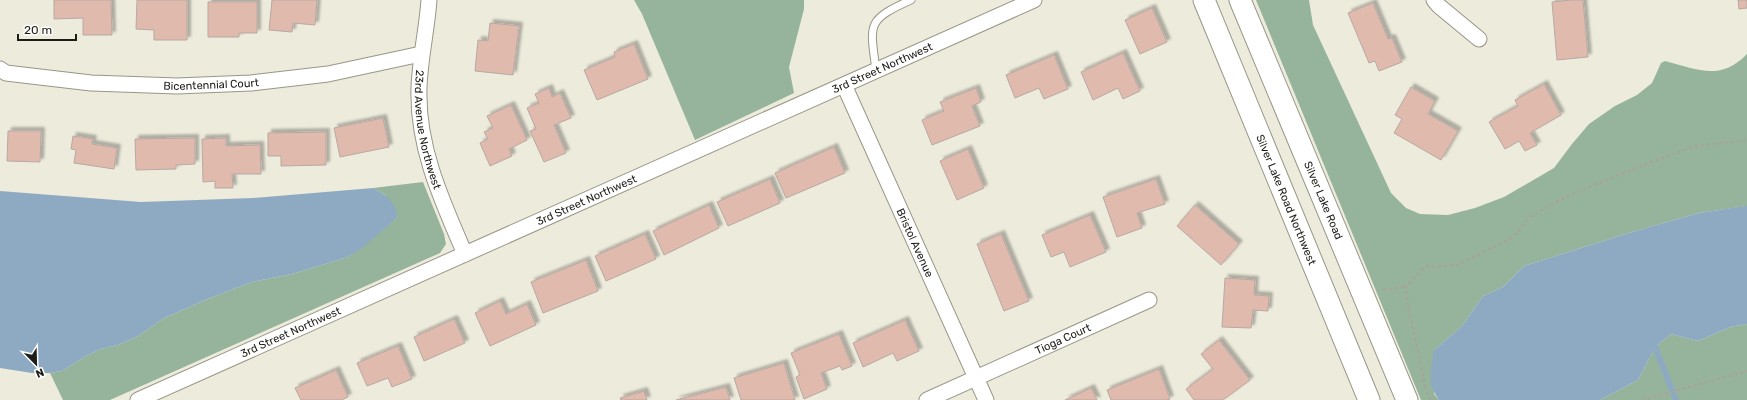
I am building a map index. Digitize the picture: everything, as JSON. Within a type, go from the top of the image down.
[{"type":"main road","name":"Silver Lake Road Northwest","points":[[1204,0],[1369,400]]},
{"type":"main road","name":"Silver Lake Road","points":[[1240,0],[1407,400]]},
{"type":"street","name":"23rd Avenue Northwest","points":[[429,0],[421,54],[419,89],[421,117],[428,159],[441,197],[465,254]]},
{"type":"street","name":"3rd Street Northwest","points":[[138,400],[1034,0]]},
{"type":"street","points":[[1434,0],[1439,6],[1479,39]]},
{"type":"street","name":"Bicentennial Court","points":[[0,69],[6,73],[91,83],[177,86],[251,83],[328,74],[421,54]]},
{"type":"street","name":"Bristol Avenue","points":[[844,84],[986,400]]},
{"type":"street","name":"Tioga Court","points":[[927,400],[1149,300]]},
{"type":"lane","points":[[876,70],[871,34],[877,18],[888,10],[911,0]]},
{"type":"path","points":[[1379,290],[1405,287],[1425,266],[1457,265],[1513,238],[1531,216],[1572,194],[1695,146],[1747,140]]},
{"type":"path","points":[[1405,287],[1409,316],[1421,362],[1426,390],[1431,400]]},
{"type":"path","points":[[1642,400],[1747,371]]},
{"type":"green space","points":[[634,0],[804,0],[804,9],[789,67],[794,93],[695,140],[642,14]]},
{"type":"green space","points":[[1256,0],[1309,0],[1313,25],[1391,193],[1406,208],[1420,214],[1448,215],[1475,208],[1504,197],[1554,168],[1589,124],[1615,106],[1637,95],[1652,83],[1661,63],[1665,61],[1698,70],[1718,71],[1737,63],[1747,54],[1747,206],[1699,213],[1632,232],[1524,266],[1503,287],[1483,296],[1462,326],[1434,350],[1434,394],[1439,400],[1421,400]]},
{"type":"green space","points":[[423,182],[444,234],[446,244],[440,253],[110,400],[63,400],[50,373],[62,371],[86,356],[101,349],[118,345],[138,336],[164,318],[210,298],[252,282],[292,274],[348,257],[397,218],[385,195],[373,188]]},
{"type":"green space","points":[[1747,324],[1747,400],[1600,400],[1638,380],[1655,347],[1671,334],[1698,341],[1730,327]]},
{"type":"water","points":[[373,188],[386,196],[393,203],[397,212],[397,218],[362,248],[348,257],[292,274],[252,282],[210,298],[164,318],[138,336],[118,345],[101,349],[86,356],[62,371],[32,373],[0,368],[0,191],[141,202],[253,198]]},
{"type":"water","points":[[1747,206],[1747,324],[1730,327],[1698,341],[1671,334],[1655,347],[1638,380],[1600,400],[1439,400],[1435,394],[1432,388],[1430,376],[1434,350],[1462,326],[1483,296],[1503,287],[1524,266],[1632,232],[1699,213]]},
{"type":"building","points":[[54,0],[111,0],[112,35],[83,35],[83,18],[54,19]]},
{"type":"building","points":[[137,0],[187,0],[187,40],[154,40],[154,30],[136,29]]},
{"type":"building","points":[[272,0],[317,0],[315,25],[293,23],[292,32],[269,30]]},
{"type":"building","points":[[1583,0],[1588,57],[1557,60],[1552,2]]},
{"type":"building","points":[[1738,0],[1747,0],[1747,8],[1739,9]]},
{"type":"building","points":[[208,2],[257,2],[257,33],[239,33],[239,37],[208,37]]},
{"type":"building","points":[[1373,3],[1388,39],[1392,38],[1402,62],[1379,71],[1375,61],[1369,63],[1348,13]]},
{"type":"building","points":[[1152,8],[1167,42],[1140,54],[1125,20]]},
{"type":"building","points":[[490,23],[519,26],[513,75],[475,71],[478,40],[488,41]]},
{"type":"building","points":[[634,44],[648,79],[597,100],[584,70],[615,57],[614,52]]},
{"type":"building","points":[[1123,53],[1140,91],[1123,99],[1118,88],[1093,100],[1081,72]]},
{"type":"building","points":[[1054,55],[1068,89],[1044,99],[1039,88],[1015,98],[1006,75]]},
{"type":"building","points":[[1544,84],[1561,115],[1530,133],[1537,145],[1525,151],[1519,141],[1505,149],[1489,122],[1518,106],[1515,100]]},
{"type":"building","points":[[1411,87],[1435,101],[1428,114],[1458,131],[1441,160],[1394,133],[1402,119],[1395,115]]},
{"type":"building","points":[[549,88],[552,97],[560,93],[571,118],[554,125],[566,153],[544,162],[530,131],[536,129],[527,108],[539,103],[535,94]]},
{"type":"building","points":[[976,88],[981,102],[972,106],[980,126],[932,145],[922,120],[944,111],[940,102]]},
{"type":"building","points":[[511,105],[527,140],[509,149],[512,156],[490,166],[480,143],[488,139],[484,132],[493,128],[487,116]]},
{"type":"building","points":[[383,118],[389,147],[340,157],[334,128]]},
{"type":"building","points":[[8,131],[41,131],[40,162],[7,161]]},
{"type":"building","points":[[326,132],[326,165],[281,166],[281,156],[268,156],[268,133]]},
{"type":"building","points":[[73,136],[93,139],[92,144],[117,148],[114,169],[74,163],[76,150],[71,149]]},
{"type":"building","points":[[195,138],[195,164],[176,165],[176,169],[136,170],[135,139]]},
{"type":"building","points":[[226,138],[226,146],[260,145],[261,174],[232,174],[233,188],[215,188],[215,181],[203,182],[202,139]]},
{"type":"building","points":[[834,147],[845,173],[786,198],[775,173]]},
{"type":"building","points":[[968,149],[984,188],[957,200],[940,161]]},
{"type":"building","points":[[770,179],[780,203],[728,226],[717,202]]},
{"type":"building","points":[[1156,179],[1165,204],[1137,213],[1142,228],[1117,237],[1103,197]]},
{"type":"building","points":[[709,205],[719,228],[664,255],[653,231]]},
{"type":"building","points":[[1195,205],[1239,244],[1221,265],[1177,226]]},
{"type":"building","points":[[1090,215],[1106,252],[1070,267],[1064,252],[1051,257],[1042,235]]},
{"type":"building","points":[[645,234],[656,259],[606,281],[595,256]]},
{"type":"building","points":[[1001,234],[1029,301],[1004,311],[977,244]]},
{"type":"building","points":[[586,260],[598,291],[543,313],[531,282]]},
{"type":"building","points":[[1225,278],[1255,280],[1254,295],[1269,296],[1268,311],[1253,310],[1251,328],[1222,327]]},
{"type":"building","points":[[500,301],[506,314],[527,304],[536,325],[490,346],[475,313]]},
{"type":"building","points":[[454,319],[465,343],[424,361],[414,337]]},
{"type":"building","points":[[905,320],[919,351],[897,361],[893,353],[863,367],[853,343]]},
{"type":"building","points":[[839,334],[852,366],[842,370],[840,366],[821,373],[827,389],[804,399],[796,377],[800,375],[791,353]]},
{"type":"building","points":[[1219,340],[1250,380],[1223,400],[1194,400],[1186,389],[1213,369],[1201,354]]},
{"type":"building","points":[[398,346],[412,379],[392,387],[388,378],[367,386],[357,363]]},
{"type":"building","points":[[784,363],[795,400],[741,400],[734,378]]},
{"type":"building","points":[[1159,369],[1170,399],[1111,400],[1107,390]]},
{"type":"building","points":[[336,370],[348,397],[341,400],[301,400],[295,388]]},
{"type":"building","points":[[726,387],[730,400],[676,400]]},
{"type":"building","points":[[1091,388],[1097,400],[1065,400]]},
{"type":"building","points":[[644,391],[647,400],[621,400],[620,398]]},
{"type":"waterway","points":[[1655,347],[1676,400]]}]
